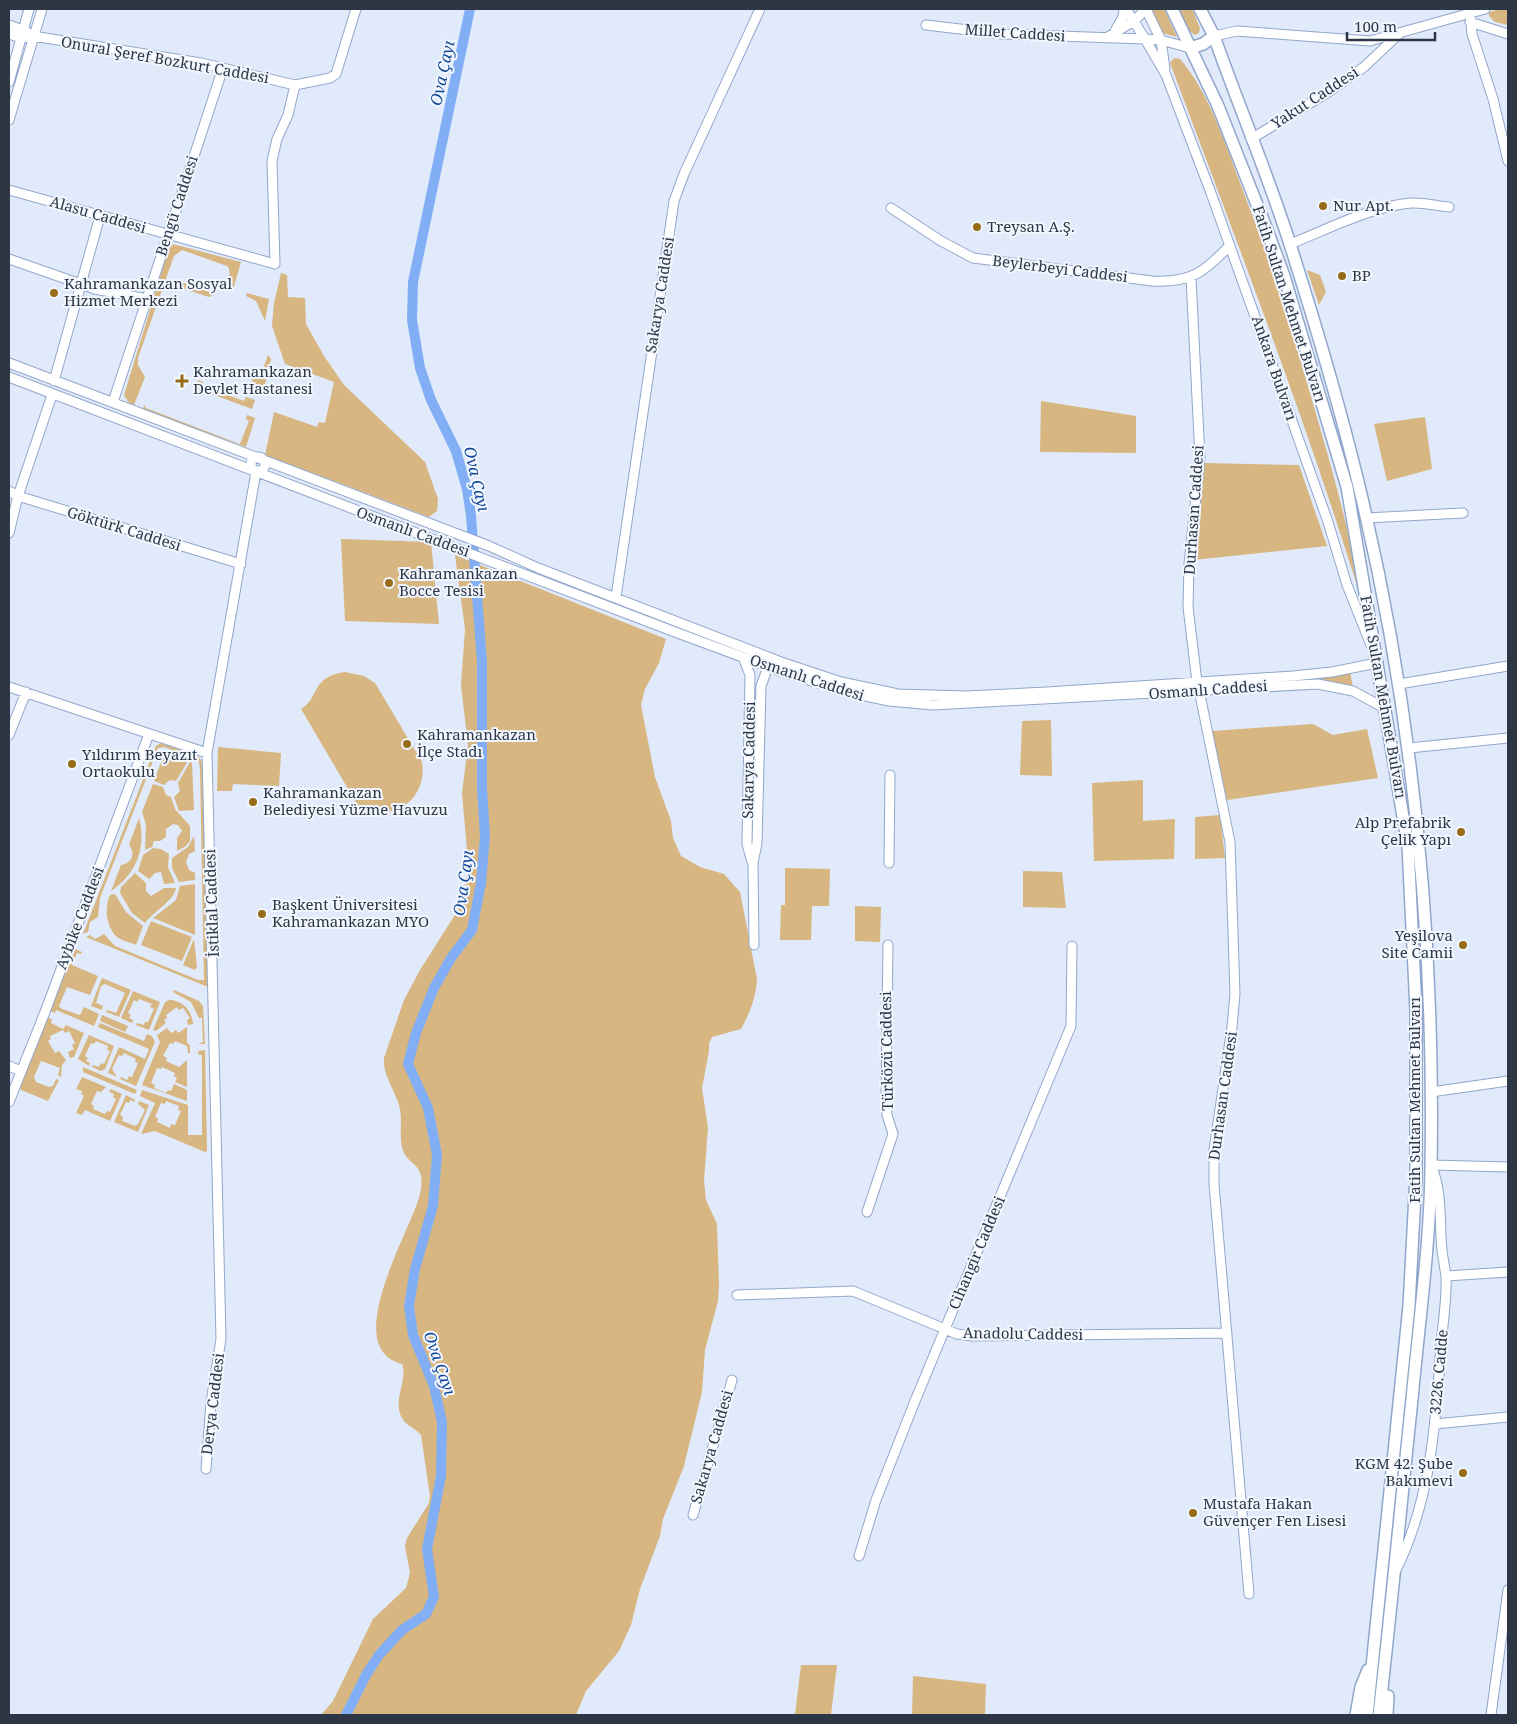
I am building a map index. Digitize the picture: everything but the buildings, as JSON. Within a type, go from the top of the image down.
[{"type":"highway","name":"Fatih Sultan Mehmet Bulvarı","points":[[1172,9],[1231,137],[1286,284],[1347,487],[1408,846],[1416,1010],[1416,1176],[1409,1306],[1367,1715]]},
{"type":"highway","name":"Fatih Sultan Mehmet Bulvarı","points":[[1200,9],[1214,36],[1290,244],[1316,328],[1366,518],[1399,684],[1409,748],[1420,845],[1430,1092],[1431,1165],[1421,1307],[1379,1715]]},
{"type":"highway","points":[[1190,48],[1203,44],[1214,36]]},
{"type":"highway","points":[[1356,1715],[1361,1687],[1373,1660]]},
{"type":"highway","points":[[1385,1662],[1388,1685],[1387,1715]]},
{"type":"street","points":[[9,82],[30,9]]},
{"type":"street","points":[[9,120],[42,9]]},
{"type":"street","points":[[296,85],[330,78],[336,74],[356,9]]},
{"type":"street","name":"Sakarya Caddesi","points":[[616,598],[674,201],[684,174],[760,9]]},
{"type":"street","points":[[1114,33],[1125,9]]},
{"type":"street","name":"Ankara Bulvarı","points":[[1125,9],[1166,74],[1230,245],[1328,522],[1348,585],[1378,663]]},
{"type":"street","name":"Ankara Bulvarı","points":[[1134,21],[1146,9],[1160,40],[1166,74]]},
{"type":"street","points":[[1214,36],[1237,32],[1370,41],[1470,18],[1485,9]]},
{"type":"street","points":[[1470,18],[1507,34]]},
{"type":"street","points":[[1470,18],[1477,53],[1494,103],[1508,161]]},
{"type":"street","points":[[1105,39],[1134,21]]},
{"type":"street","name":"Onural Şeref Bozkurt Caddesi","points":[[9,25],[22,34]]},
{"type":"street","name":"Millet Caddesi","points":[[926,25],[1002,34],[1145,39]]},
{"type":"street","name":"Onural Şeref Bozkurt Caddesi","points":[[9,34],[22,34],[223,68],[296,85]]},
{"type":"street","name":"Yakut Caddesi","points":[[1251,140],[1336,87],[1364,67],[1400,34]]},
{"type":"street","points":[[1145,39],[1160,40],[1190,48]]},
{"type":"street","name":"Bengü Caddesi","points":[[113,402],[223,68]]},
{"type":"street","name":"Alasu Caddesi","points":[[9,190],[275,264],[272,161],[275,146],[292,104],[296,85]]},
{"type":"street","points":[[1290,244],[1367,214],[1402,205],[1411,203],[1449,208]]},
{"type":"street","name":"Beylerbeyi Caddesi","points":[[891,208],[954,249],[981,260],[1166,282],[1191,278],[1210,266],[1230,245]]},
{"type":"street","points":[[54,381],[100,216]]},
{"type":"street","points":[[9,259],[81,285],[110,293],[147,299]]},
{"type":"street","name":"Durhasan Caddesi","points":[[1191,278],[1200,458],[1190,555],[1188,607],[1198,686],[1230,842],[1234,1007],[1214,1166],[1249,1594]]},
{"type":"street","name":"Osmanlı Caddesi","points":[[9,363],[490,546],[538,568],[676,623],[829,678],[898,694],[966,696],[1198,686],[1327,685],[1353,691],[1386,709]]},
{"type":"street","name":"Osmanlı Caddesi","points":[[9,377],[743,657],[859,695],[890,701],[933,705],[971,705],[1318,674],[1378,663]]},
{"type":"street","points":[[9,533],[18,496],[52,395]]},
{"type":"street","points":[[256,472],[262,471],[265,467],[265,462],[261,458]]},
{"type":"street","name":"İstiklal Caddesi","points":[[221,1339],[207,753],[256,472]]},
{"type":"street","name":"Göktürk Caddesi","points":[[9,491],[18,496],[241,564]]},
{"type":"street","points":[[1366,518],[1463,513]]},
{"type":"street","name":"Sakarya Caddesi","points":[[743,657],[750,675],[747,844],[753,863]]},
{"type":"street","name":"Sakarya Caddesi","points":[[754,945],[753,863],[757,843],[760,686],[768,666]]},
{"type":"street","points":[[1399,684],[1508,666]]},
{"type":"street","points":[[9,687],[207,753]]},
{"type":"street","points":[[9,735],[26,692]]},
{"type":"street","name":"Aybike Caddesi","points":[[9,1102],[149,734]]},
{"type":"street","points":[[1409,748],[1508,738]]},
{"type":"street","points":[[889,863],[890,775]]},
{"type":"street","name":"Türközü Caddesi","points":[[867,1212],[893,1134],[887,1115],[886,1098],[888,946]]},
{"type":"street","name":"Cihangir Caddesi","points":[[859,1556],[876,1500],[1071,1026],[1072,946]]},
{"type":"street","points":[[9,1066],[21,1071]]},
{"type":"street","points":[[1430,1092],[1508,1081]]},
{"type":"street","points":[[1431,1165],[1508,1167]]},
{"type":"street","name":"3226. Cadde","points":[[1394,1574],[1409,1543],[1416,1520],[1426,1480],[1435,1424],[1446,1276],[1442,1251],[1440,1194],[1437,1178],[1431,1165]]},
{"type":"street","points":[[1446,1276],[1508,1272]]},
{"type":"street","name":"Anadolu Caddesi","points":[[737,1295],[853,1291],[957,1334],[973,1336],[1227,1333]]},
{"type":"street","name":"Derya Caddesi","points":[[206,1469],[211,1402],[221,1339]]},
{"type":"street","name":"Sakarya Caddesi","points":[[693,1515],[732,1380]]},
{"type":"street","points":[[1435,1424],[1508,1417]]},
{"type":"street","points":[[1491,1715],[1504,1652],[1508,1590]]},
{"type":"shaded area","points":[[1150,9],[1164,9],[1177,37],[1162,33]]},
{"type":"shaded area","points":[[1177,9],[1192,9],[1200,28],[1199,33],[1195,35],[1188,30]]},
{"type":"shaded area","points":[[1508,9],[1508,25],[1495,22],[1489,16],[1489,12]]},
{"type":"shaded area","points":[[1174,58],[1180,59],[1190,72],[1200,87],[1216,120],[1272,269],[1334,477],[1346,524],[1360,595],[1293,394],[1170,63]]},
{"type":"shaded area","points":[[173,244],[241,262],[233,290],[227,266],[182,250],[174,256],[138,358],[138,365],[145,377],[134,405],[129,403],[124,395],[168,251]]},
{"type":"shaded area","points":[[1307,270],[1320,275],[1326,292],[1319,305]]},
{"type":"shaded area","points":[[281,273],[287,275],[288,297],[305,298],[306,324],[324,356],[344,385],[425,462],[438,499],[437,511],[429,517],[265,455],[274,412],[317,427],[319,422],[325,423],[334,382],[285,364],[272,326],[274,303]]},
{"type":"shaded area","points":[[175,280],[210,292],[212,296],[209,297],[172,285],[172,282]]},
{"type":"shaded area","points":[[247,293],[269,299],[265,321],[256,301],[246,296]]},
{"type":"shaded area","points":[[268,355],[271,359],[263,392],[250,386],[254,376],[260,377]]},
{"type":"shaded area","points":[[198,380],[203,382],[203,386],[244,401],[246,397],[255,400],[252,409],[195,388]]},
{"type":"shaded area","points":[[1041,401],[1136,416],[1136,453],[1040,452]]},
{"type":"shaded area","points":[[144,405],[146,408],[240,444],[249,421],[246,419],[247,415],[255,418],[246,447],[143,409]]},
{"type":"shaded area","points":[[1425,417],[1432,469],[1387,481],[1374,424]]},
{"type":"shaded area","points":[[1204,463],[1299,465],[1327,546],[1194,560]]},
{"type":"shaded area","name":"Kahramankazan Bocce Tesisi","points":[[341,539],[431,542],[439,624],[345,621]]},
{"type":"shaded area","points":[[455,555],[666,639],[659,663],[645,689],[641,705],[655,777],[671,821],[673,838],[681,856],[700,867],[724,874],[740,892],[757,979],[752,1005],[741,1029],[712,1037],[709,1043],[702,1088],[708,1128],[704,1181],[706,1200],[717,1224],[718,1301],[705,1350],[702,1392],[684,1466],[663,1519],[660,1536],[640,1589],[631,1625],[619,1651],[586,1691],[576,1715],[321,1715],[333,1701],[373,1619],[406,1588],[410,1573],[405,1546],[407,1538],[429,1503],[430,1496],[421,1435],[405,1422],[399,1410],[399,1396],[403,1376],[402,1364],[384,1354],[377,1336],[377,1312],[384,1286],[420,1194],[421,1183],[419,1170],[404,1154],[400,1110],[385,1070],[384,1058],[404,1000],[420,970],[458,910],[465,888],[468,862],[462,793],[468,745],[461,685],[465,629]]},
{"type":"shaded area","points":[[1350,671],[1353,688],[1330,681],[1302,679]]},
{"type":"shaded area","points":[[345,672],[364,676],[375,683],[422,762],[423,774],[415,796],[398,809],[387,812],[363,807],[360,809],[301,709],[307,704],[326,678]]},
{"type":"shaded area","points":[[1051,720],[1052,776],[1020,775],[1022,721]]},
{"type":"shaded area","points":[[1313,724],[1333,735],[1367,729],[1378,778],[1227,800],[1212,731]]},
{"type":"shaded area","points":[[161,743],[199,757],[202,762],[208,987],[86,937],[90,935],[95,939],[104,934],[115,946],[198,980],[204,980],[200,769],[199,762],[195,758],[164,747],[158,748],[100,898],[98,917],[90,922],[88,932],[83,934],[156,746]]},
{"type":"shaded area","points":[[218,747],[281,753],[279,786],[233,784],[232,791],[217,791]]},
{"type":"shaded area","points":[[164,754],[188,761],[176,781],[170,780],[164,785],[154,781]]},
{"type":"shaded area","points":[[190,762],[192,763],[194,810],[179,811],[174,797],[180,791],[178,783]]},
{"type":"shaded area","points":[[1143,780],[1143,821],[1175,819],[1174,859],[1094,861],[1092,783]]},
{"type":"shaded area","points":[[153,784],[163,787],[166,795],[171,797],[175,809],[190,826],[190,841],[186,846],[177,851],[177,838],[182,831],[178,825],[173,824],[166,829],[166,837],[160,841],[154,841],[152,847],[145,850],[146,825],[142,812]]},
{"type":"shaded area","points":[[1220,815],[1225,858],[1195,859],[1195,817]]},
{"type":"shaded area","points":[[139,818],[142,840],[137,859],[127,877],[111,891],[121,865],[132,858],[129,845]]},
{"type":"shaded area","points":[[194,836],[195,851],[189,854],[186,862],[189,870],[195,873],[195,880],[179,882],[172,868],[172,858],[188,847]]},
{"type":"shaded area","points":[[153,848],[161,849],[169,854],[168,867],[175,883],[164,884],[161,872],[155,873],[149,879],[138,871],[143,855]]},
{"type":"shaded area","points":[[785,868],[830,869],[829,906],[812,906],[811,940],[780,940],[781,905],[785,905]]},
{"type":"shaded area","points":[[1023,871],[1062,872],[1066,908],[1023,907]]},
{"type":"shaded area","points":[[135,873],[146,883],[146,891],[151,896],[164,888],[176,888],[168,902],[145,923],[132,913],[120,893],[121,887]]},
{"type":"shaded area","points":[[195,884],[195,935],[153,918],[176,900],[180,886]]},
{"type":"shaded area","points":[[115,894],[126,912],[143,926],[136,945],[117,937],[110,928],[107,906],[110,895]]},
{"type":"shaded area","points":[[855,906],[881,907],[880,942],[855,941]]},
{"type":"shaded area","points":[[151,921],[192,937],[182,961],[141,945]]},
{"type":"shaded area","points":[[194,939],[197,967],[195,970],[183,965]]},
{"type":"shaded area","points":[[75,949],[82,952],[81,954],[77,953],[72,965],[98,976],[90,995],[67,987],[59,1006],[62,1009],[80,1015],[84,1007],[99,1014],[94,1026],[56,1010],[55,1013],[50,1011]]},
{"type":"shaded area","points":[[102,978],[131,990],[119,1017],[106,1012],[107,1010],[116,1013],[125,993],[105,984],[101,986],[96,1003],[103,1006],[102,1010],[91,1006]]},
{"type":"shaded area","points":[[174,990],[199,1001],[203,1006],[205,1044],[198,1044],[203,1042],[202,1018],[199,1018],[191,1002],[173,992]]},
{"type":"shaded area","points":[[133,991],[160,1002],[149,1030],[136,1025],[137,1023],[144,1025],[145,1022],[148,1022],[154,1009],[150,1007],[152,1004],[139,999],[137,1002],[134,1000],[128,1013],[131,1015],[129,1018],[133,1020],[132,1023],[121,1018]]},
{"type":"shaded area","points":[[169,1000],[179,1002],[186,1007],[191,1015],[193,1024],[188,1025],[187,1020],[190,1018],[183,1008],[179,1010],[177,1007],[166,1015],[167,1018],[164,1020],[166,1023],[156,1031],[153,1030],[165,1002]]},
{"type":"shaded area","points":[[102,1015],[128,1026],[125,1032],[100,1021]]},
{"type":"shaded area","points":[[46,1017],[52,1019],[51,1023],[63,1029],[66,1025],[84,1033],[74,1057],[70,1058],[68,1052],[74,1049],[72,1045],[75,1043],[69,1031],[65,1033],[63,1030],[50,1036],[51,1039],[48,1041],[55,1053],[59,1051],[66,1060],[62,1065],[61,1077],[58,1075],[60,1068],[41,1061],[34,1077],[36,1082],[49,1087],[53,1086],[56,1079],[59,1080],[48,1101],[21,1090],[19,1086]]},
{"type":"shaded area","points":[[100,1023],[144,1041],[147,1034],[152,1036],[155,1042],[136,1086],[120,1079],[121,1077],[127,1080],[129,1076],[132,1077],[138,1063],[135,1062],[136,1059],[124,1053],[122,1056],[119,1055],[112,1069],[117,1077],[108,1073],[119,1047],[145,1059],[149,1049],[98,1027]]},
{"type":"shaded area","points":[[187,1027],[187,1043],[190,1045],[190,1053],[188,1053],[187,1046],[175,1041],[173,1044],[170,1043],[163,1056],[167,1058],[166,1061],[179,1067],[187,1060],[187,1087],[175,1082],[177,1078],[174,1076],[175,1073],[162,1067],[161,1069],[157,1068],[151,1083],[155,1085],[154,1088],[166,1093],[168,1090],[171,1091],[174,1084],[187,1090],[187,1101],[142,1085],[160,1042],[157,1035],[167,1028],[171,1033],[176,1030],[178,1033]]},
{"type":"shaded area","points":[[89,1035],[114,1046],[105,1069],[101,1071],[92,1067],[93,1065],[99,1067],[101,1063],[104,1064],[110,1051],[107,1050],[108,1046],[96,1041],[94,1044],[91,1043],[85,1056],[88,1058],[86,1061],[90,1063],[89,1066],[78,1059]]},
{"type":"shaded area","points":[[205,1050],[207,1151],[205,1152],[155,1131],[141,1134],[155,1103],[140,1096],[142,1090],[188,1105],[188,1135],[202,1135],[202,1055],[199,1055],[198,1051]],"holes":[[[166,1101],[179,1106],[178,1110],[181,1111],[175,1125],[171,1124],[170,1128],[157,1122],[158,1118],[155,1117],[161,1103],[165,1104]]]},
{"type":"shaded area","points":[[83,1067],[137,1090],[135,1094],[83,1072]]},
{"type":"shaded area","points":[[82,1077],[106,1087],[101,1092],[97,1091],[91,1104],[94,1106],[93,1109],[105,1114],[107,1111],[110,1112],[116,1099],[113,1097],[114,1094],[109,1092],[111,1089],[122,1094],[110,1121],[85,1110],[82,1115],[76,1113],[84,1096],[81,1094],[82,1091],[76,1089]]},
{"type":"shaded area","points":[[126,1095],[135,1100],[135,1102],[130,1100],[129,1103],[126,1102],[120,1115],[123,1117],[122,1121],[135,1126],[145,1110],[138,1104],[139,1101],[149,1105],[138,1132],[114,1122]]},
{"type":"shaded area","points":[[801,1665],[837,1665],[831,1715],[795,1714]]},
{"type":"shaded area","points":[[913,1676],[986,1684],[985,1715],[912,1715]]},
{"type":"waterway","name":"Ova Çayı","points":[[346,1715],[366,1675],[379,1655],[402,1630],[426,1614],[434,1597],[427,1549],[441,1476],[442,1422],[434,1386],[413,1335],[409,1306],[415,1269],[433,1206],[437,1155],[428,1108],[408,1064],[416,1033],[434,988],[451,958],[472,930],[481,883],[485,836],[482,788],[482,662],[471,516],[467,489],[456,451],[431,400],[420,368],[412,320],[413,282],[470,9]]},
{"type":"place","name":"Nur Apt.","points":[[1323,206]]},
{"type":"place","name":"Treysan A.Ş.","points":[[977,227]]},
{"type":"place","name":"BP","points":[[1342,276]]},
{"type":"place","name":"Kahramankazan Sosyal Hizmet Merkezi","points":[[54,293]]},
{"type":"place","name":"Kahramankazan Devlet Hastanesi","points":[[182,381]]},
{"type":"place","name":"Kahramankazan Bocce Tesisi","points":[[389,583]]},
{"type":"place","name":"Kahramankazan İlçe Stadı","points":[[407,744]]},
{"type":"place","name":"Yıldırım Beyazıt Ortaokulu","points":[[72,764]]},
{"type":"place","name":"Kahramankazan Belediyesi Yüzme Havuzu","points":[[253,802]]},
{"type":"place","name":"Alp Prefabrik Çelik Yapı","points":[[1461,832]]},
{"type":"place","name":"Başkent Üniversitesi Kahramankazan MYO","points":[[262,914]]},
{"type":"place","name":"Yeşilova Site Camii","points":[[1463,945]]},
{"type":"place","name":"KGM 42. Şube Bakımevi","points":[[1463,1473]]},
{"type":"place","name":"Mustafa Hakan Güvençer Fen Lisesi","points":[[1193,1513]]}]
